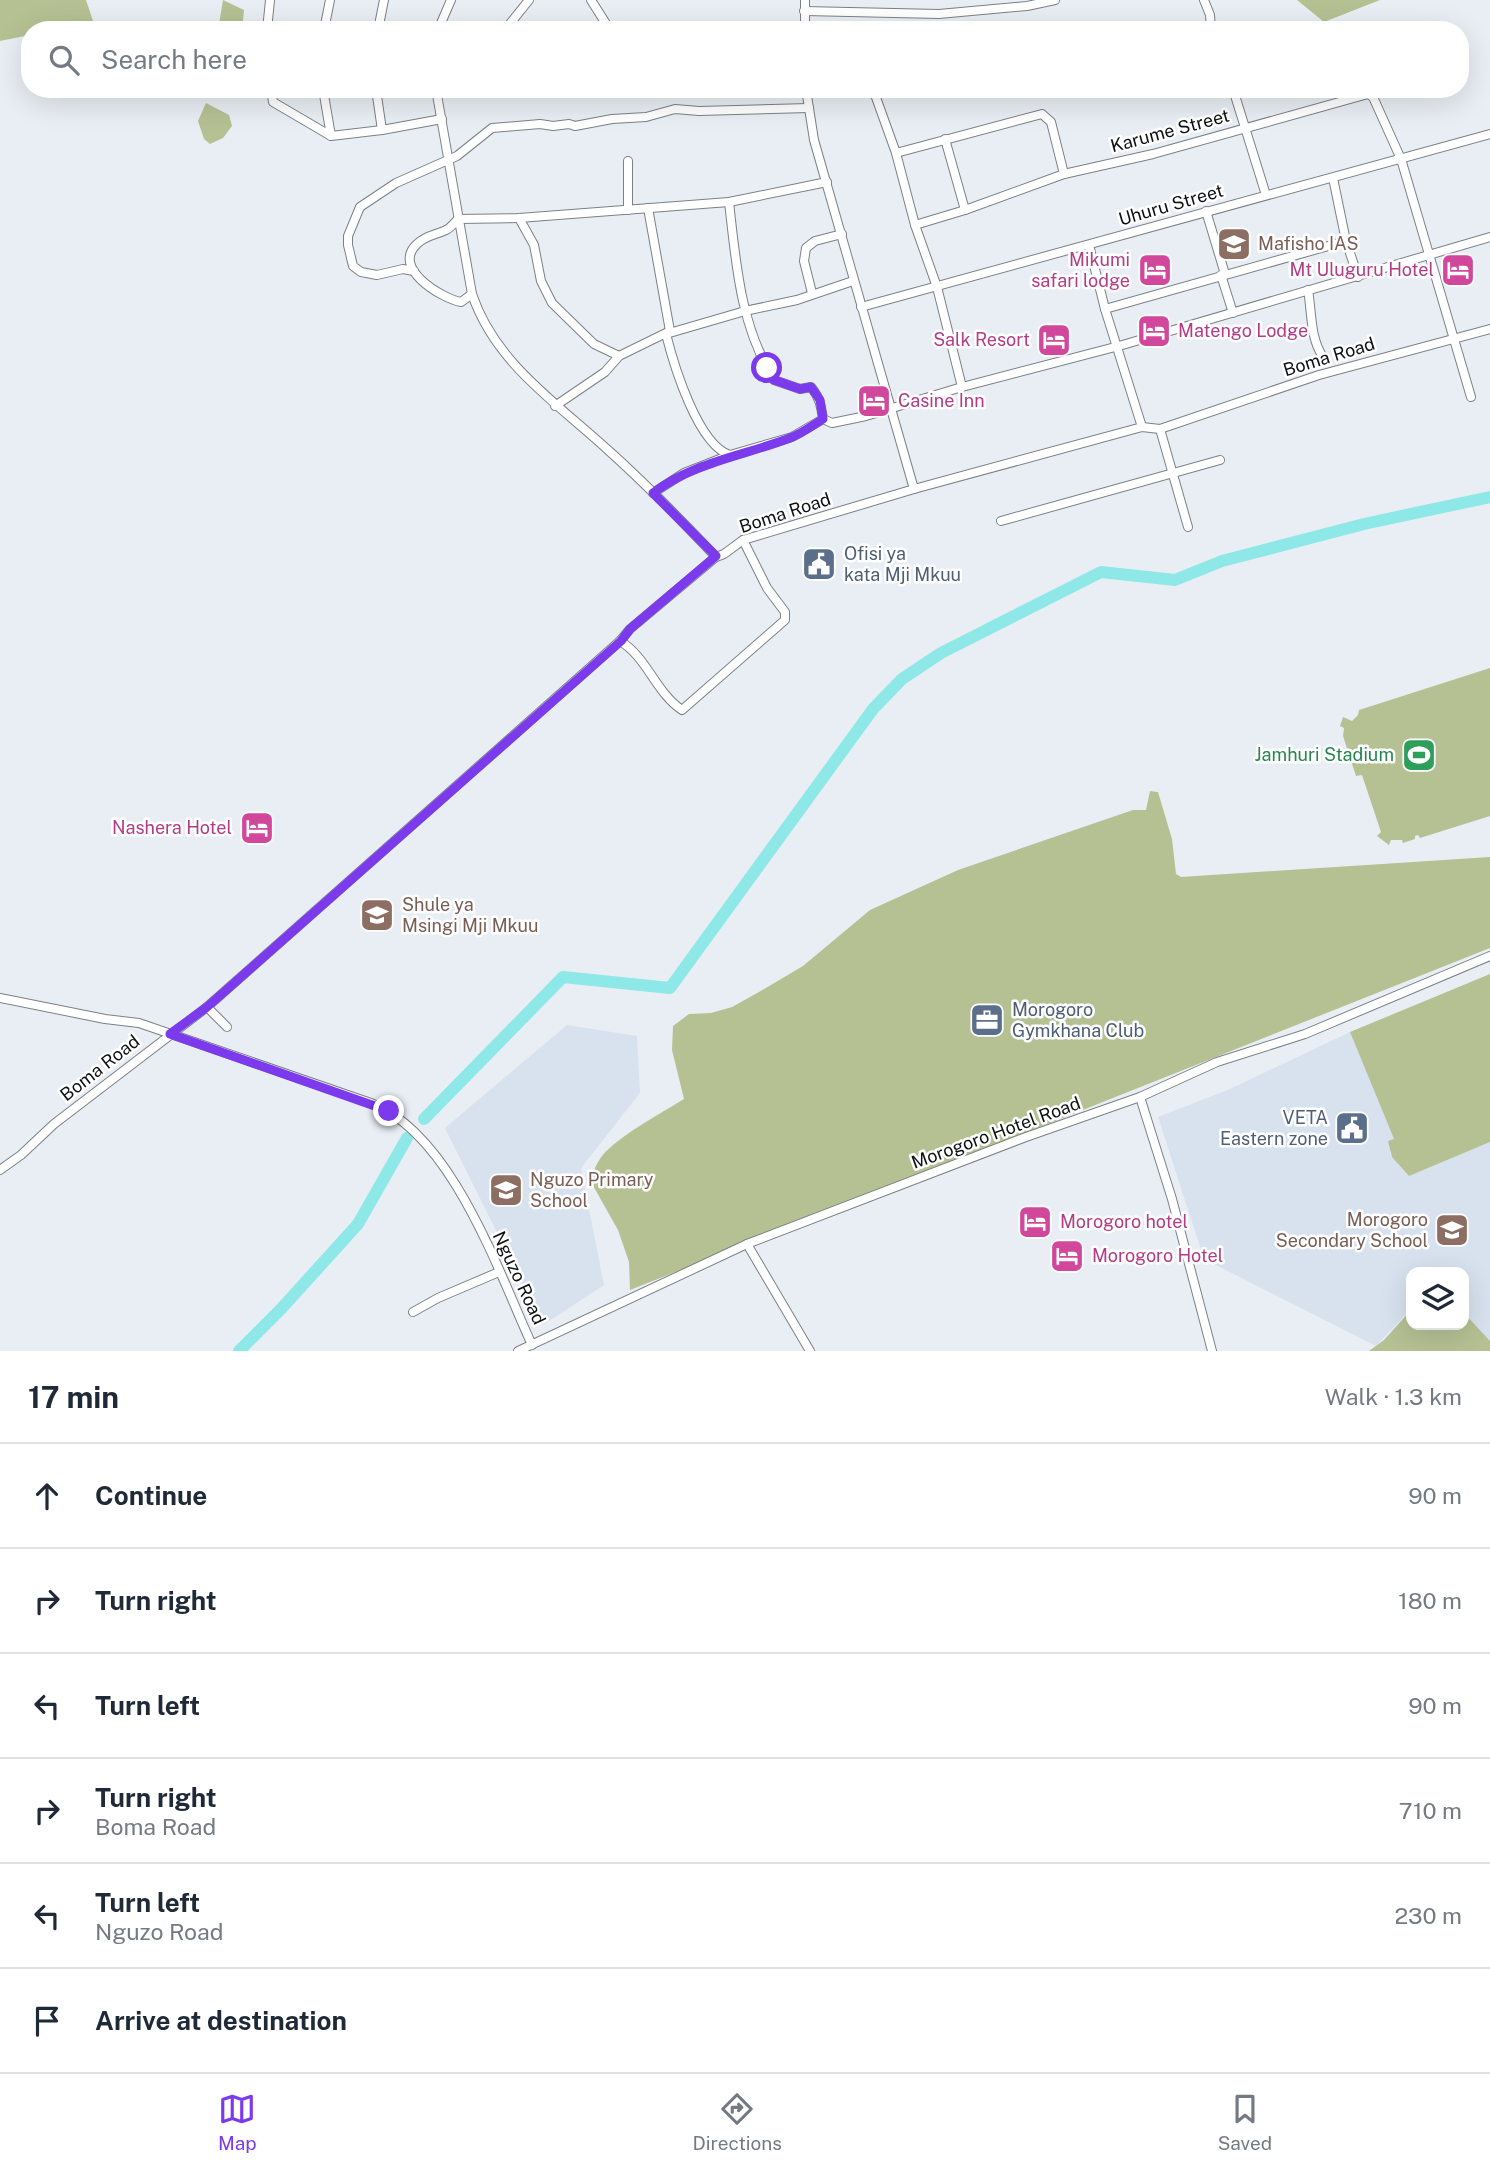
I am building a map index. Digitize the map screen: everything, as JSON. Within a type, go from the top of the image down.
[{"type":"street","points":[[268,21],[270,0]]},
{"type":"street","points":[[326,21],[330,0]]},
{"type":"street","points":[[441,21],[451,0]]},
{"type":"street","points":[[512,21],[529,0]]},
{"type":"street","points":[[591,0],[604,21]]},
{"type":"street","points":[[805,0],[805,21]]},
{"type":"street","points":[[804,11],[939,14],[1027,6],[1055,0]]},
{"type":"street","points":[[1204,0],[1210,21]]},
{"type":"street","points":[[379,21],[380,1]]},
{"type":"street","points":[[272,98],[273,102],[331,136],[442,119]]},
{"type":"street","points":[[325,98],[331,136]]},
{"type":"street","points":[[377,98],[382,130]]},
{"type":"street","points":[[438,98],[472,294],[479,316],[491,336],[555,406],[606,447],[716,556]]},
{"type":"street","points":[[807,98],[814,140],[914,489]]},
{"type":"street","points":[[876,98],[937,287],[962,387]]},
{"type":"street","points":[[1235,98],[1266,195]]},
{"type":"street","name":"Karume Street","points":[[915,225],[1064,174],[1153,154],[1353,98]]},
{"type":"street","name":"Karume Street","points":[[1373,98],[1401,159],[1471,397]]},
{"type":"street","points":[[414,271],[403,269],[377,275],[359,271],[352,264],[348,236],[360,207],[396,183],[466,150],[492,128],[540,124],[553,127],[569,124],[575,126],[612,119],[646,117],[675,109],[711,111],[809,108]]},
{"type":"street","points":[[896,153],[1034,115],[1045,115],[1051,122],[1064,174]]},
{"type":"street","name":"Uhuru Street","points":[[861,307],[1490,134]]},
{"type":"street","points":[[945,139],[965,210]]},
{"type":"street","points":[[628,161],[628,210]]},
{"type":"street","points":[[1333,178],[1346,241],[1358,277]]},
{"type":"street","points":[[472,294],[461,302],[447,298],[422,282],[414,271],[411,259],[412,248],[430,234],[448,230],[458,219],[520,218],[729,202],[827,182]]},
{"type":"street","points":[[729,202],[744,311],[754,341],[774,380],[800,389],[811,387],[820,400],[823,419]]},
{"type":"street","points":[[648,208],[668,333],[686,393],[713,443],[722,452],[730,455]]},
{"type":"street","points":[[1206,211],[1225,274],[1221,275]]},
{"type":"street","points":[[520,218],[534,245],[541,281],[552,303],[594,344],[618,356]]},
{"type":"street","points":[[812,293],[804,261],[806,248],[815,241],[842,234]]},
{"type":"street","points":[[823,419],[832,423],[866,416],[962,387],[1119,346],[1490,237]]},
{"type":"street","points":[[1105,309],[1346,241]]},
{"type":"street","points":[[1089,245],[1105,309],[1119,346],[1142,427]]},
{"type":"street","points":[[1221,275],[1233,313]]},
{"type":"street","points":[[555,406],[605,372],[618,356],[668,333],[744,311],[797,300],[853,281]]},
{"type":"street","points":[[1308,290],[1313,320],[1312,333],[1323,357]]},
{"type":"street","name":"Boma Road","points":[[0,1170],[21,1155],[54,1124],[207,1007],[621,641],[630,629],[716,556],[724,554],[743,540],[914,489],[1142,427],[1160,429],[1319,375],[1490,329]]},
{"type":"street","points":[[653,493],[684,473],[730,455],[792,437],[823,419]]},
{"type":"street","points":[[1160,429],[1188,527]]},
{"type":"street","points":[[709,463],[714,452],[713,443]]},
{"type":"street","points":[[1001,521],[1220,460]]},
{"type":"street","points":[[621,641],[632,648],[671,702],[682,710],[686,708],[785,620],[785,612],[767,588],[743,540]]},
{"type":"street","name":"Morogoro Hotel Road","points":[[518,1351],[747,1244],[1026,1137],[1140,1097],[1217,1062],[1305,1034],[1490,956]]},
{"type":"street","name":"Nguzo Road","points":[[0,998],[139,1023],[380,1106],[419,1136],[455,1182],[532,1345]]},
{"type":"street","points":[[207,1007],[227,1027]]},
{"type":"street","points":[[1140,1097],[1172,1199],[1212,1351]]},
{"type":"street","points":[[747,1244],[810,1351]]},
{"type":"street","points":[[413,1312],[438,1298],[499,1272]]},
{"type":"shaded area","points":[[567,1025],[637,1036],[640,1093],[581,1168],[604,1285],[543,1325],[445,1128]]},
{"type":"shaded area","points":[[1350,1032],[1394,1139],[1390,1153],[1409,1176],[1490,1142],[1490,1341],[1469,1319],[1469,1267],[1406,1267],[1406,1314],[1376,1346],[1204,1259],[1158,1117],[1230,1089]]},
{"type":"green space","points":[[0,0],[86,0],[93,21],[21,21],[21,37],[0,41]]},
{"type":"green space","points":[[223,0],[244,10],[243,21],[220,21]]},
{"type":"green space","points":[[1297,0],[1380,0],[1327,21],[1323,21]]},
{"type":"green space","points":[[206,103],[229,115],[232,126],[223,138],[210,144],[204,139],[198,121]]},
{"type":"green space","name":"Jamhuri Stadium","points":[[1490,668],[1490,816],[1420,838],[1418,835],[1415,839],[1403,843],[1402,840],[1391,840],[1389,845],[1377,836],[1381,832],[1362,775],[1356,776],[1343,736],[1344,728],[1340,726],[1343,717],[1352,721],[1359,710]]},
{"type":"green space","points":[[1150,791],[1158,792],[1172,839],[1176,874],[1181,877],[1490,857],[1490,948],[630,1290],[629,1262],[618,1230],[591,1182],[598,1162],[609,1149],[641,1125],[684,1099],[672,1050],[673,1026],[689,1014],[711,1013],[732,1007],[759,992],[803,966],[870,910],[958,870],[1133,810],[1146,810]]},
{"type":"green space","points":[[1490,974],[1490,1142],[1409,1176],[1392,1157],[1388,1141],[1394,1139],[1350,1032]]},
{"type":"green space","points":[[1406,1316],[1406,1330],[1469,1330],[1469,1318],[1490,1341],[1490,1351],[1369,1351],[1384,1340]]},
{"type":"waterway","points":[[424,1119],[563,977],[670,988],[873,709],[902,679],[941,653],[1101,572],[1175,580],[1222,561],[1364,524],[1490,497]]},
{"type":"waterway","points":[[239,1351],[358,1224],[407,1138]]},
{"type":"place","name":"Mafisho IAS","points":[[1234,244]]},
{"type":"place","name":"Mikumi safari lodge","points":[[1155,270]]},
{"type":"place","name":"Mt Uluguru Hotel","points":[[1458,270]]},
{"type":"place","name":"Matengo Lodge","points":[[1154,331]]},
{"type":"place","name":"Salk Resort","points":[[1054,340]]},
{"type":"place","name":"Casine Inn","points":[[874,401]]},
{"type":"place","name":"Ofisi ya kata Mji Mkuu","points":[[819,564]]},
{"type":"place","name":"Jamhuri Stadium","points":[[1419,755]]},
{"type":"place","name":"Nashera Hotel","points":[[257,828]]},
{"type":"place","name":"Shule ya Msingi Mji Mkuu","points":[[377,915]]},
{"type":"place","name":"Morogoro Gymkhana Club","points":[[987,1020]]},
{"type":"place","name":"VETA Eastern zone","points":[[1352,1128]]},
{"type":"place","name":"Nguzo Primary School","points":[[506,1190]]},
{"type":"place","name":"Morogoro hotel","points":[[1035,1222]]},
{"type":"place","name":"Morogoro Secondary School","points":[[1452,1230]]},
{"type":"place","name":"Morogoro Hotel","points":[[1067,1256]]},
{"type":"route","points":[[389,1111],[170,1034],[207,1007],[529,724],[621,641],[630,629],[716,556],[653,493],[684,473],[722,458],[792,437],[823,419],[820,400],[811,387],[800,389],[774,380],[767,368]]}]
